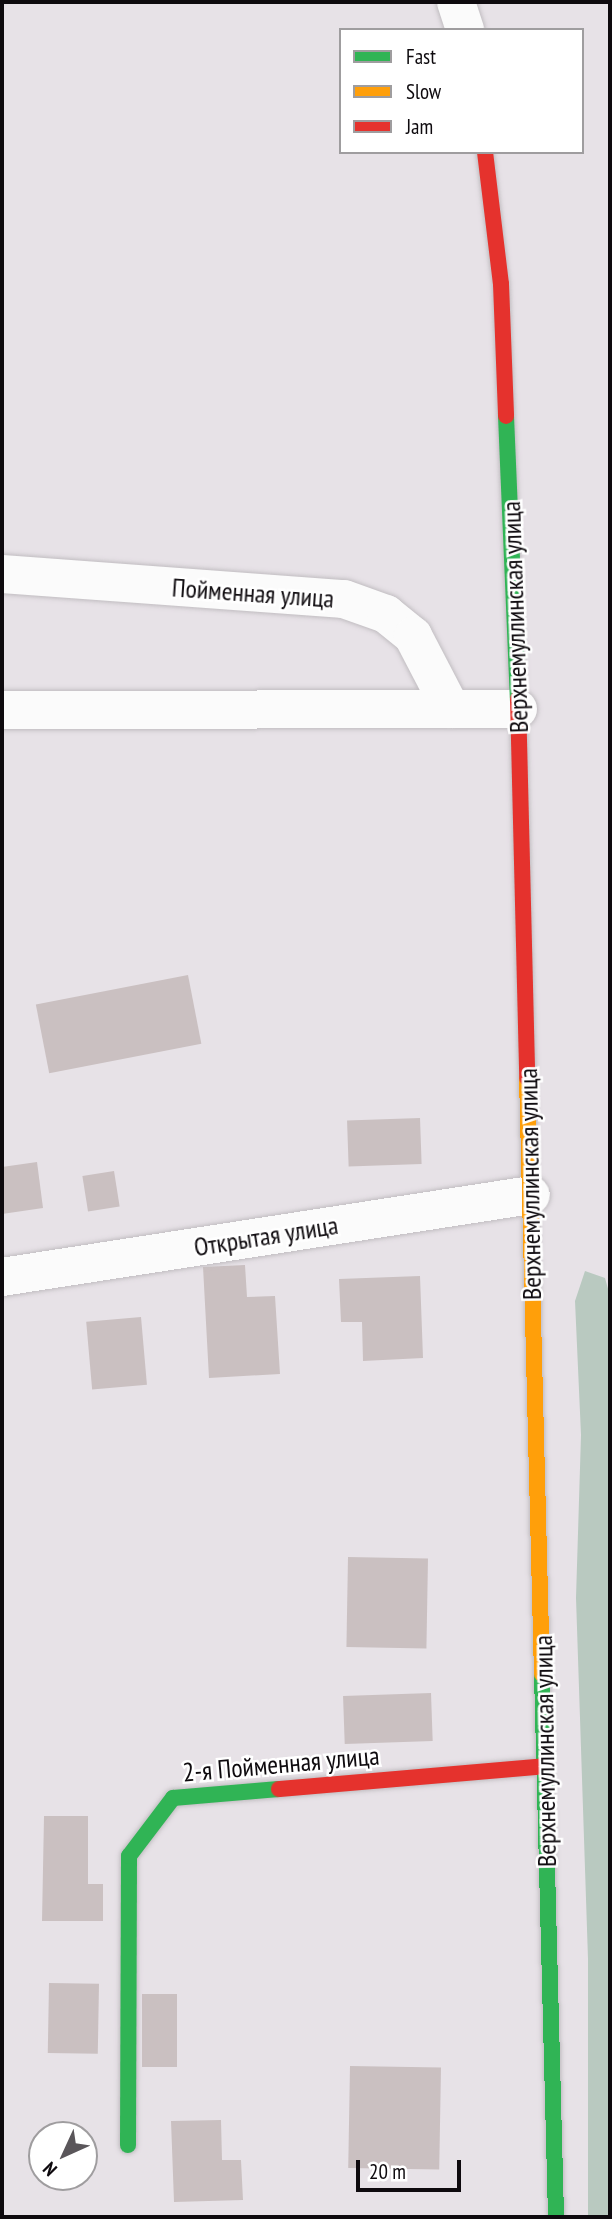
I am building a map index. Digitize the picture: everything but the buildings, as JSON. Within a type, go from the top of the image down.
[{"type":"street","points":[[456,2],[464,28]]},
{"type":"street","name":"Верхнемуллинская улица","points":[[485,154],[501,284],[519,709],[556,2217]]},
{"type":"street","name":"Пойменная улица","points":[[2,574],[344,598],[386,614],[413,636],[451,709]]},
{"type":"street","points":[[2,710],[519,709]]},
{"type":"street","name":"Открытая улица","points":[[2,1277],[531,1195]]},
{"type":"street","name":"2-я Пойменная улица","points":[[128,2145],[129,1856],[173,1798],[545,1766]]},
{"type":"shaded area","points":[[585,1271],[605,1278],[610,1296],[610,2217],[588,2217],[588,1959],[576,1598],[581,1435],[575,1301]]},
{"type":"traffic: fast","points":[[506,416],[518,699]]},
{"type":"traffic: fast","points":[[542,1674],[556,2217]]},
{"type":"traffic: fast","points":[[128,2145],[129,1856],[173,1798],[279,1789]]},
{"type":"traffic: slow","points":[[527,1078],[542,1674]]},
{"type":"traffic: jam","points":[[485,154],[501,284],[506,416]]},
{"type":"traffic: jam","points":[[518,699],[527,1078]]},
{"type":"traffic: jam","points":[[279,1789],[545,1766]]}]
